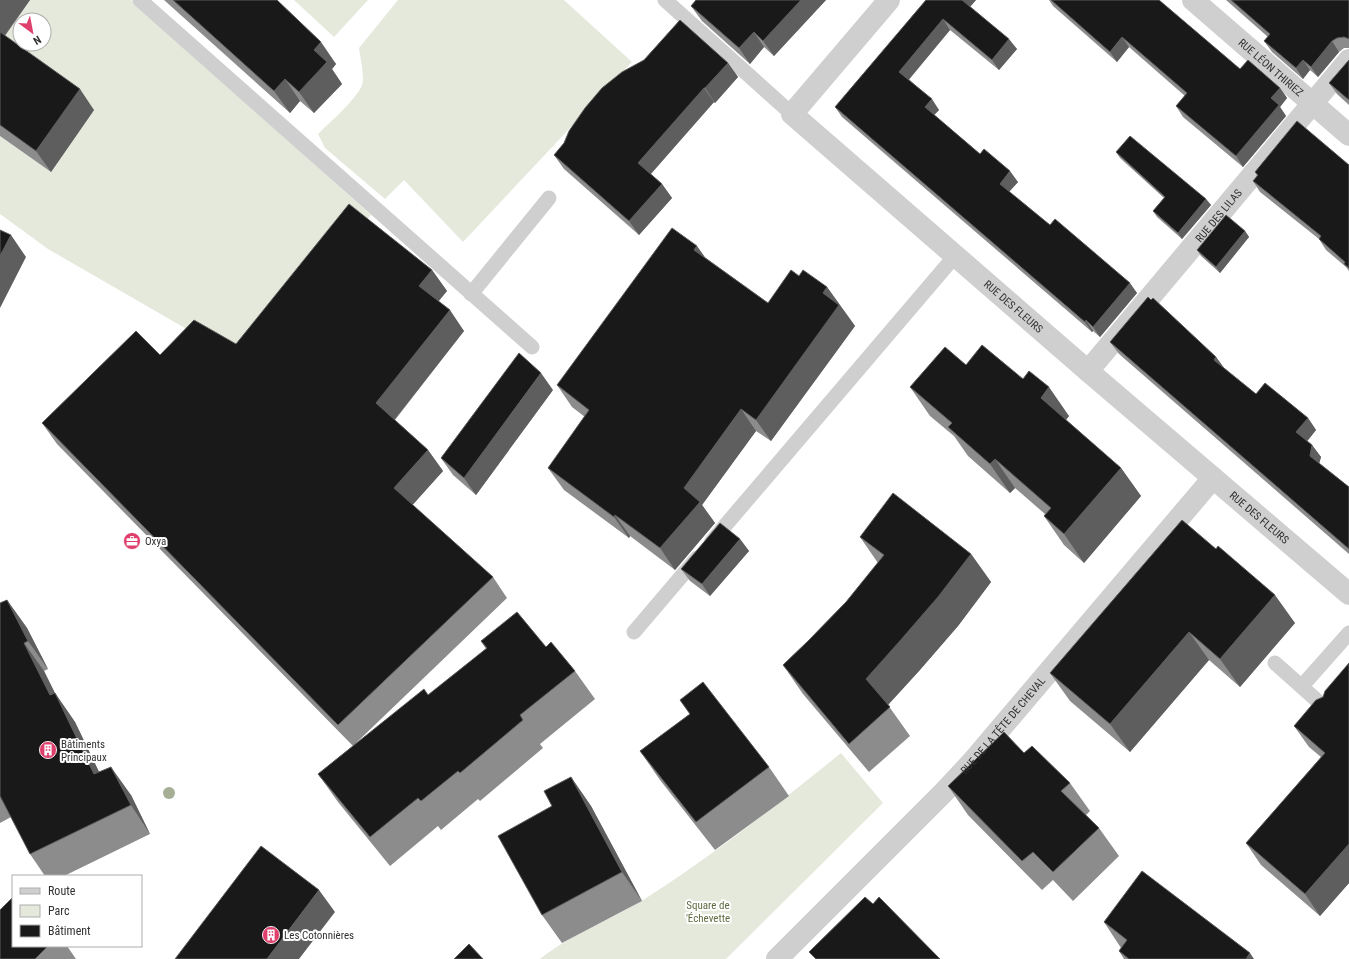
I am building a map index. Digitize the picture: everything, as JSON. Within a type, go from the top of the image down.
[{"type":"street","points":[[792,114],[889,0]]},
{"type":"street","name":"RUE LÉON THIRIEZ","points":[[1193,0],[1349,135]]},
{"type":"street","name":"RUE DES LILAS","points":[[1088,371],[1349,60]]},
{"type":"street","name":"RUE DES FLEURS","points":[[792,114],[1088,371],[1349,594]]},
{"type":"street","name":"RUE DE LA TÊTE DE CHEVAL","points":[[777,959],[972,762],[1213,478]]},
{"type":"lane","points":[[140,0],[532,348]]},
{"type":"lane","points":[[665,0],[792,114]]},
{"type":"lane","points":[[471,294],[549,198]]},
{"type":"lane","points":[[634,632],[955,256]]},
{"type":"lane","points":[[1302,686],[1349,633]]},
{"type":"lane","points":[[1275,663],[1331,713]]},
{"type":"green space","points":[[30,0],[131,0],[371,215],[275,335],[242,361],[48,249],[0,214],[0,136],[51,172],[0,42],[12,25],[12,52],[52,52],[52,12],[21,12]]},
{"type":"green space","points":[[294,0],[368,0],[334,37]]},
{"type":"green space","points":[[398,0],[564,0],[632,62],[463,242],[404,180],[385,199],[325,148],[318,134],[349,104],[359,91],[362,85],[363,77],[359,48]]},
{"type":"green space","name":"Square de 'Échevette","points":[[841,753],[883,803],[726,959],[540,959],[564,942],[630,908],[694,866],[744,830]]},
{"type":"building","points":[[173,0],[277,0],[321,42],[314,50],[327,62],[299,92],[285,79],[274,91]]},
{"type":"building","points":[[696,0],[801,0],[763,41],[754,32],[739,48],[691,6]]},
{"type":"building","points":[[926,0],[962,0],[1009,39],[992,60],[943,19],[899,72],[932,99],[925,107],[980,154],[984,149],[1010,171],[1000,184],[1050,225],[1055,219],[1130,283],[1093,327],[1086,320],[1085,322],[835,107]]},
{"type":"building","points":[[1051,0],[1159,0],[1240,69],[1248,60],[1280,88],[1271,98],[1279,105],[1236,156],[1176,106],[1187,93],[1122,37],[1110,52]]},
{"type":"building","points":[[1231,0],[1349,0],[1349,39],[1344,37],[1337,38],[1332,41],[1311,67],[1303,60],[1296,68],[1264,41],[1270,34]]},
{"type":"building","points":[[680,20],[728,63],[638,163],[662,184],[629,221],[554,155],[564,143],[569,131],[585,108],[602,88],[622,72],[644,60]]},
{"type":"building","points":[[0,32],[12,41],[12,52],[28,52],[80,89],[36,151],[0,125]]},
{"type":"building","points":[[1349,60],[1349,100],[1329,83]]},
{"type":"building","points":[[1297,121],[1349,165],[1349,268],[1344,264],[1345,262],[1319,239],[1321,236],[1253,181],[1258,175],[1255,172]]},
{"type":"building","points":[[1130,136],[1206,199],[1178,233],[1153,211],[1165,197],[1116,152]]},
{"type":"building","points":[[349,204],[432,270],[419,286],[450,310],[376,403],[428,450],[394,488],[493,577],[338,725],[42,423],[136,331],[160,355],[194,320],[236,344]]},
{"type":"building","points":[[1226,215],[1245,231],[1216,267],[1197,250]]},
{"type":"building","points":[[672,228],[697,246],[694,250],[768,303],[791,270],[799,276],[803,270],[827,287],[823,293],[839,305],[756,420],[741,409],[684,488],[700,502],[660,548],[615,515],[614,517],[548,468],[589,410],[557,385]]},
{"type":"building","points":[[0,230],[11,235],[0,256]]},
{"type":"building","points":[[1148,297],[1151,300],[1153,298],[1216,357],[1214,360],[1256,394],[1265,383],[1308,418],[1296,432],[1312,445],[1310,456],[1349,487],[1349,549],[1110,342]]},
{"type":"building","points":[[982,345],[1023,379],[1029,371],[1049,387],[1041,398],[1121,468],[1064,534],[1044,516],[1051,508],[995,459],[990,464],[948,427],[952,423],[910,387],[945,347],[966,365]]},
{"type":"building","points":[[519,353],[541,373],[464,478],[441,458]]},
{"type":"building","points":[[893,493],[971,554],[938,597],[866,679],[890,707],[849,744],[783,665],[846,602],[884,555],[860,537]]},
{"type":"building","points":[[1182,520],[1216,549],[1218,546],[1275,595],[1220,659],[1189,632],[1110,724],[1050,673]]},
{"type":"building","points":[[720,523],[740,539],[702,584],[681,569]]},
{"type":"building","name":"Bâtiments Principaux","points":[[7,600],[28,641],[24,643],[50,695],[55,693],[94,774],[111,767],[131,805],[30,854],[0,796],[0,603]]},
{"type":"building","points":[[517,612],[546,647],[551,642],[575,671],[520,715],[523,720],[460,773],[458,771],[421,801],[418,798],[370,837],[318,774],[424,689],[428,695],[487,648],[481,641]]},
{"type":"building","points":[[1349,663],[1349,844],[1305,894],[1246,843],[1325,753],[1294,726],[1316,700],[1323,697],[1325,691]]},
{"type":"building","points":[[703,682],[769,767],[696,822],[640,751],[690,714],[680,700]]},
{"type":"building","points":[[1004,732],[1024,753],[1032,746],[1070,783],[1061,791],[1099,828],[1053,872],[1033,852],[1022,861],[948,786]]},
{"type":"building","points":[[571,777],[622,872],[542,915],[498,836],[552,806],[544,791]]},
{"type":"building","points":[[261,846],[319,890],[267,959],[175,959]]},
{"type":"building","points":[[1142,871],[1250,953],[1246,959],[1129,959],[1119,951],[1127,940],[1104,922]]},
{"type":"building","points":[[865,897],[873,904],[879,897],[940,959],[816,959],[809,952]]},
{"type":"building","points":[[12,898],[12,947],[47,947],[35,959],[0,959],[0,910]]},
{"type":"building","points":[[469,944],[483,959],[454,959]]},
{"type":"place","name":"Oxya","points":[[132,541]]},
{"type":"place","name":"Bâtiments Principaux","points":[[48,750]]},
{"type":"place","name":"Les Cotonnières","points":[[271,935]]}]
